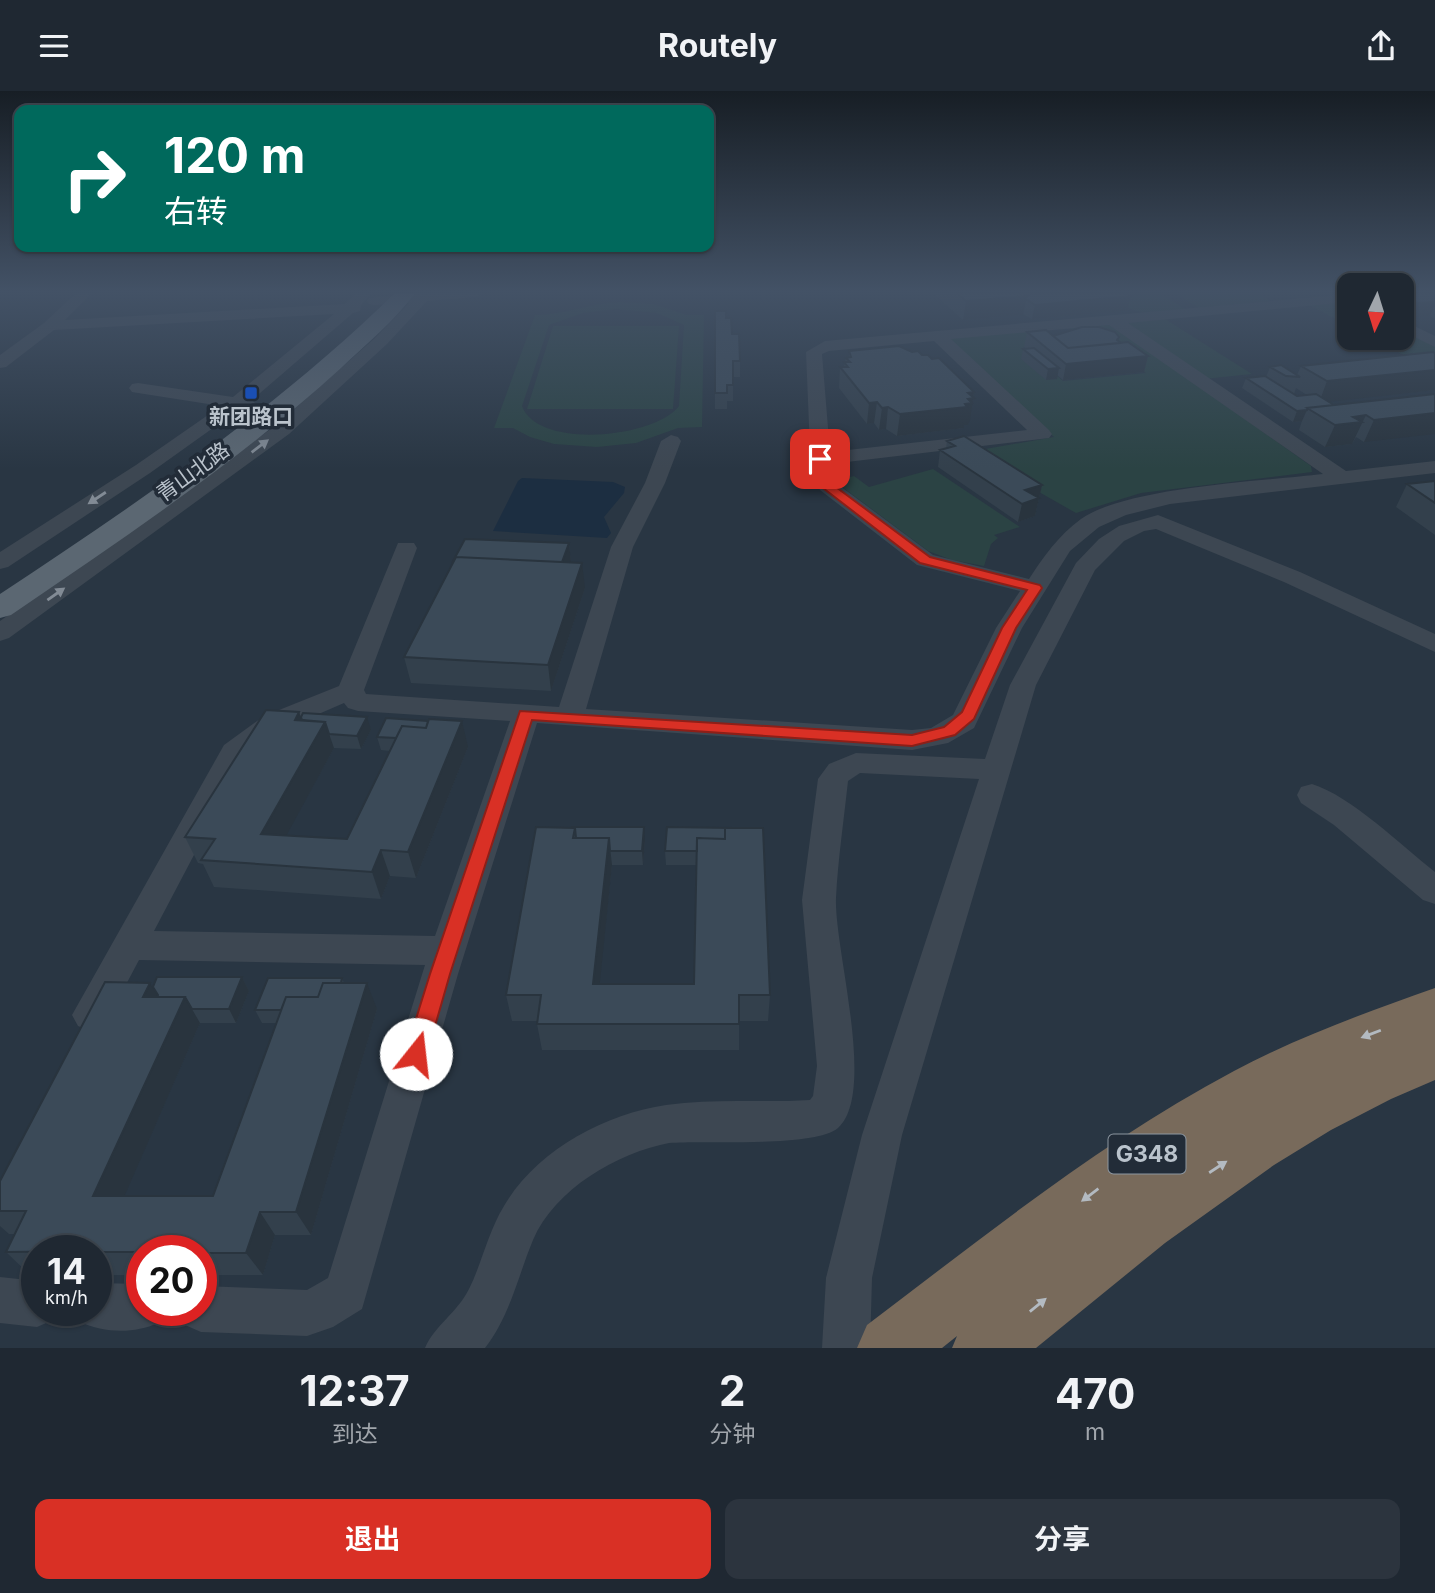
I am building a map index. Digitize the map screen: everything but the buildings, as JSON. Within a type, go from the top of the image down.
[{"type":"highway","name":"G348","points":[[890,1348],[1121,1172],[1177,1133],[1288,1070],[1338,1047],[1435,1010]]},
{"type":"highway","name":"G348","points":[[985,1348],[1157,1210],[1212,1171],[1321,1106],[1435,1055]]},
{"type":"main road","name":"青山北路","points":[[0,581],[155,476],[244,404],[318,352]]},
{"type":"main road","name":"青山北路","points":[[0,608],[131,518],[268,416],[346,352]]},
{"type":"street","points":[[0,363],[15,352]]},
{"type":"street","points":[[0,633],[282,430],[369,352]]},
{"type":"street","points":[[815,352],[821,474],[827,486],[925,560],[1035,588]]},
{"type":"street","points":[[820,459],[1042,434],[955,352]]},
{"type":"street","points":[[1159,352],[1342,478]]},
{"type":"street","points":[[138,388],[244,404]]},
{"type":"street","points":[[0,562],[244,404]]},
{"type":"street","points":[[570,717],[622,547],[655,483],[671,441]]},
{"type":"street","points":[[406,548],[350,691],[353,698],[365,704],[912,740],[938,736],[957,727],[968,715],[1009,628],[1070,538],[1091,522],[1119,510],[1170,498],[1435,467]]},
{"type":"street","points":[[846,1348],[849,1278],[882,1135],[1023,685],[1084,568],[1114,539],[1147,522],[1158,522],[1292,577],[1435,644]]},
{"type":"street","points":[[78,1040],[234,752],[260,729],[279,717],[350,691]]},
{"type":"street","points":[[217,1310],[307,1313],[317,1311],[346,1293],[447,951],[526,714]]},
{"type":"street","points":[[449,1348],[460,1342],[478,1321],[521,1219],[540,1194],[586,1155],[612,1141],[667,1124],[813,1119],[828,1109],[832,1103],[836,1066],[819,900],[833,779],[839,771],[856,763],[996,770]]},
{"type":"street","points":[[1312,795],[1345,817],[1435,891]]},
{"type":"street","points":[[129,945],[447,951]]},
{"type":"street","points":[[0,1300],[21,1302]]},
{"type":"green space","points":[[522,352],[540,352],[522,406],[532,420],[550,429],[572,434],[598,435],[647,426],[666,417],[679,406],[682,352],[703,352],[702,427],[678,428],[636,443],[597,447],[554,444],[530,437],[513,428],[494,428]]},
{"type":"green space","points":[[545,352],[677,352],[673,409],[527,409]]},
{"type":"green space","points":[[961,352],[1028,352],[1063,381],[1146,373],[1117,352],[1150,352],[1311,466],[1312,472],[1141,493],[1076,513],[968,452],[1054,437]]},
{"type":"green space","points":[[1163,352],[1217,352],[1252,374],[1204,379]]},
{"type":"green space","points":[[1397,352],[1435,352],[1435,360],[1417,362]]},
{"type":"green space","points":[[933,469],[1020,527],[994,535],[998,538],[991,544],[984,566],[952,560],[928,551],[834,481],[854,476],[869,487]]},
{"type":"water","points":[[522,478],[613,482],[625,487],[624,493],[604,517],[611,533],[607,538],[493,531]]},
{"type":"place","name":"新团路口","points":[[251,393]]},
{"type":"route","points":[[416,1054],[526,714],[912,740],[949,732],[964,721],[1009,628],[1035,588],[925,560],[827,486],[823,482],[820,459]]}]
